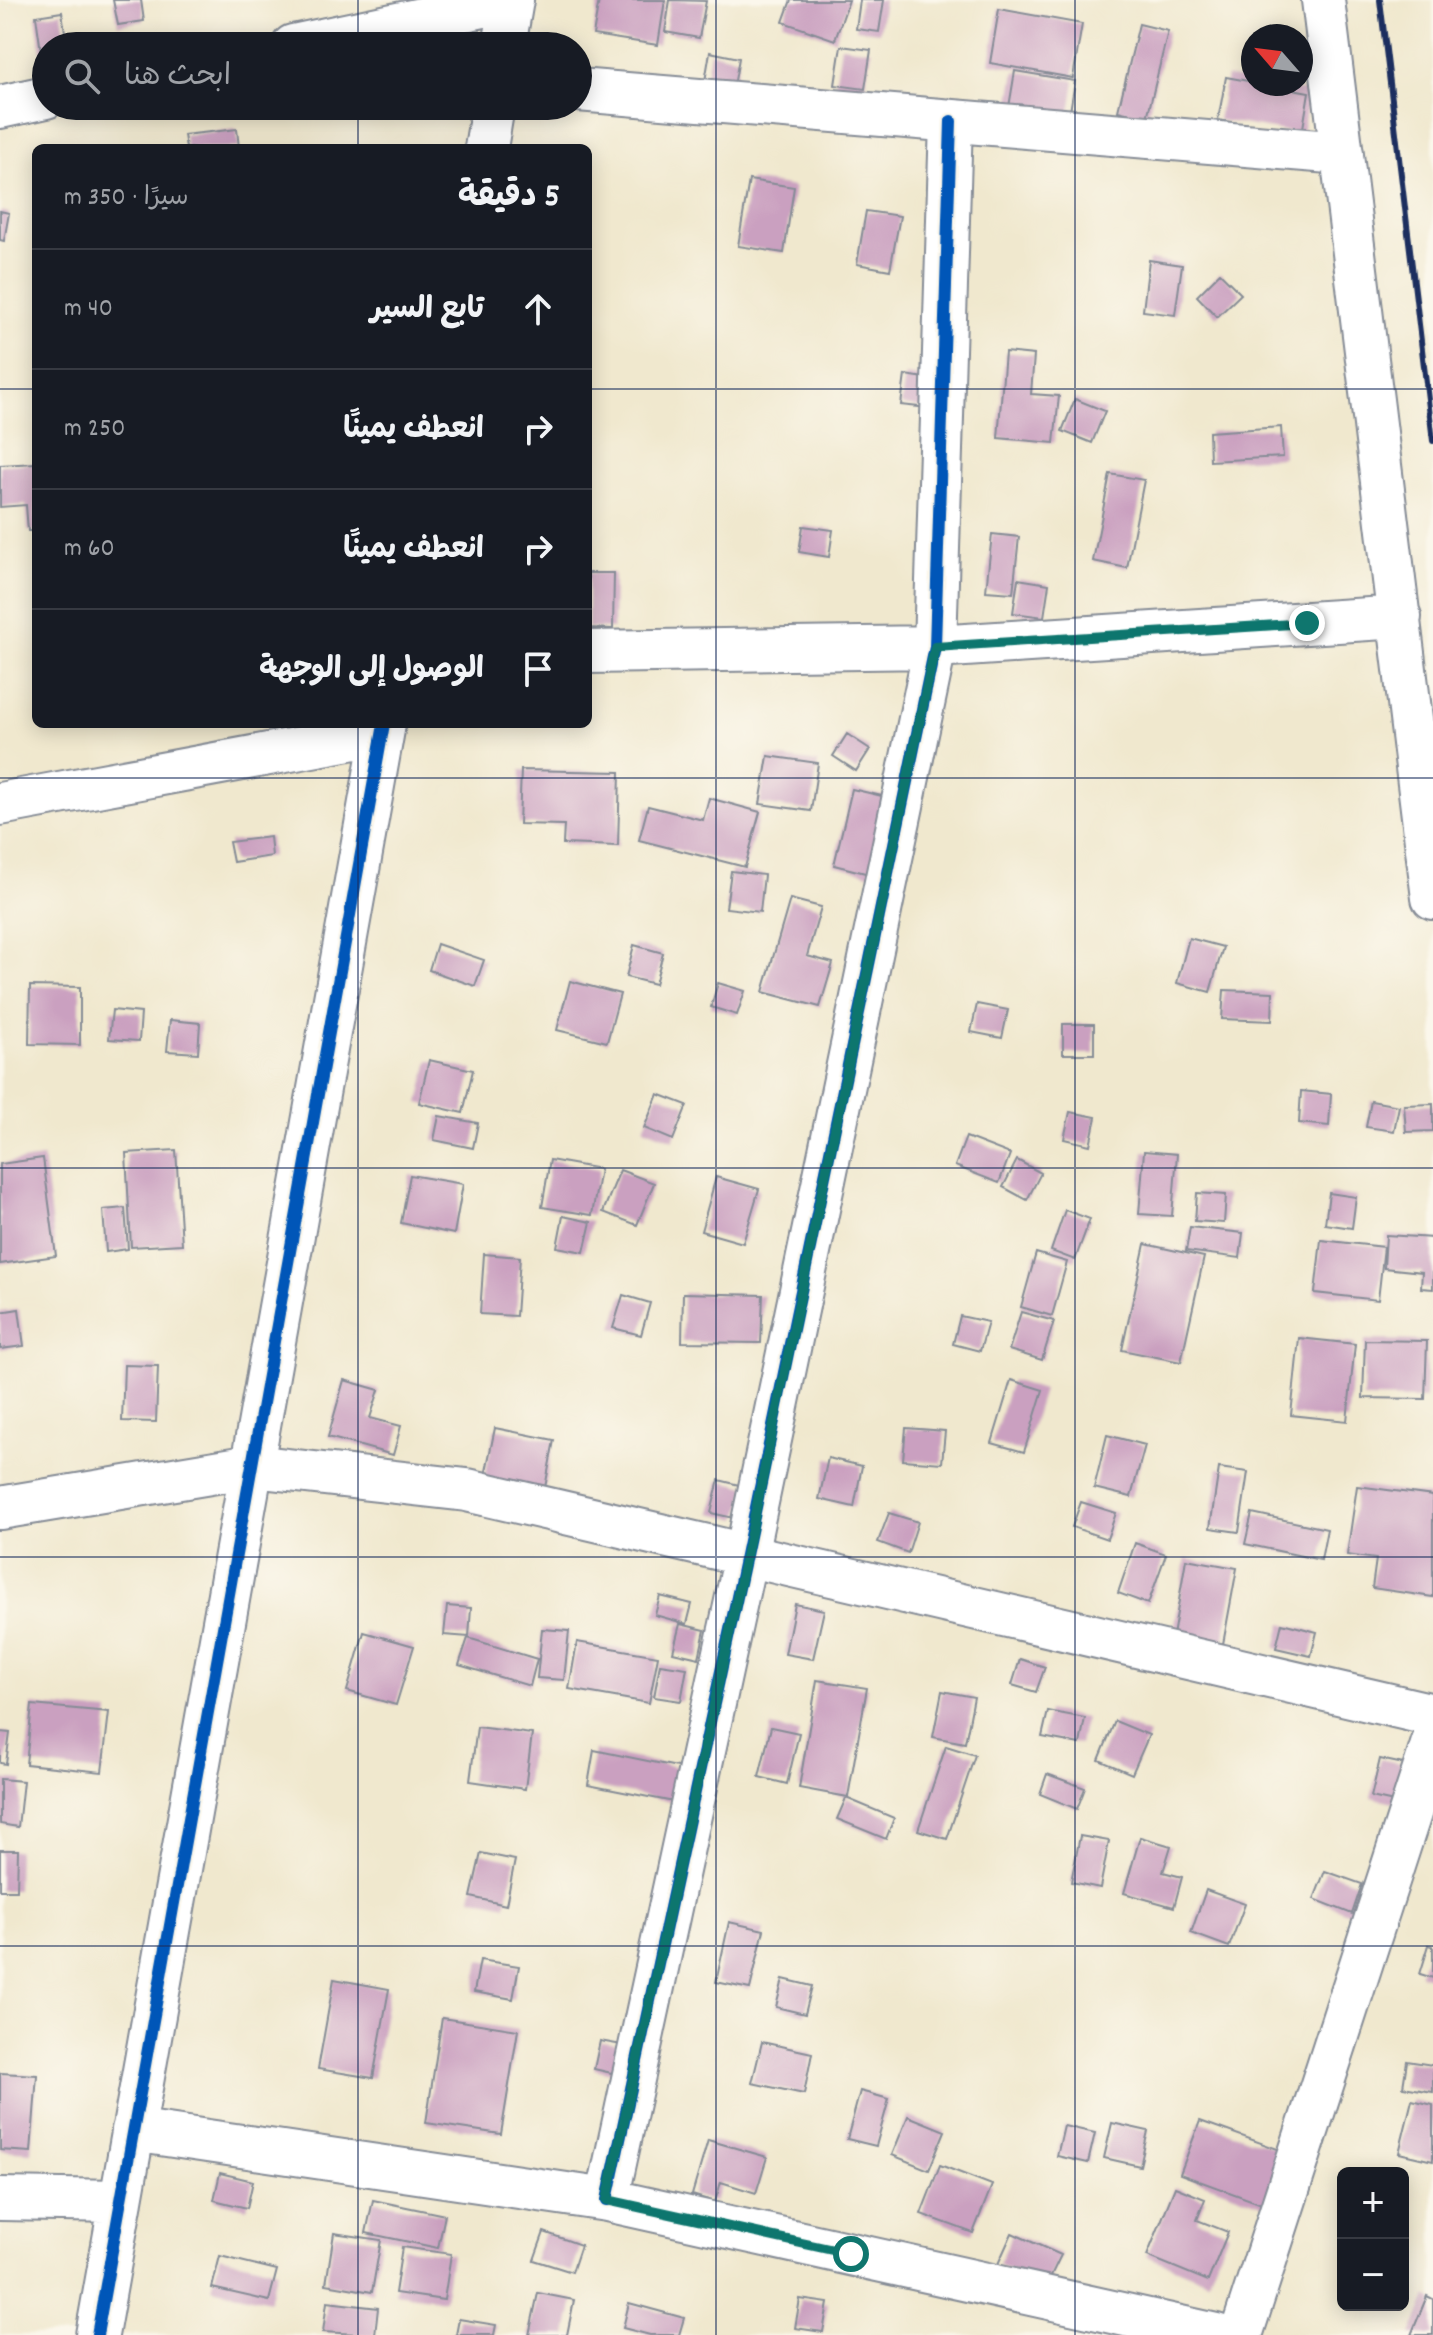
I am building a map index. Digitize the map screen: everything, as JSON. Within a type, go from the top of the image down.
[{"type":"street","points":[[360,32],[512,0],[506,32]]},
{"type":"street","points":[[1323,0],[1433,898]]},
{"type":"street","points":[[592,91],[1342,153]]},
{"type":"street","points":[[0,107],[32,100]]},
{"type":"street","points":[[487,144],[491,120]]},
{"type":"street","points":[[607,2200],[746,1555],[935,647],[951,121]]},
{"type":"street","points":[[592,652],[935,647],[1400,617]]},
{"type":"street","points":[[0,804],[383,729],[97,2335]]},
{"type":"street","points":[[0,1508],[252,1466],[467,1490],[1433,1715]]},
{"type":"street","points":[[1241,2335],[1433,1742]]},
{"type":"street","points":[[133,2130],[607,2200],[1216,2335]]},
{"type":"street","points":[[0,2199],[121,2201]]},
{"type":"building","points":[[113,0],[141,0],[144,21],[118,25]]},
{"type":"building","points":[[599,0],[665,0],[658,45],[593,35]]},
{"type":"building","points":[[670,0],[706,1],[699,38],[665,32]]},
{"type":"building","points":[[791,0],[849,0],[835,40],[783,22]]},
{"type":"building","points":[[860,0],[884,0],[879,32],[856,29]]},
{"type":"building","points":[[999,9],[1082,24],[1073,78],[990,63]]},
{"type":"building","points":[[62,12],[65,32],[38,32],[36,16]]},
{"type":"building","points":[[1139,24],[1168,31],[1147,118],[1118,111]]},
{"type":"building","points":[[841,46],[871,50],[865,89],[835,85]]},
{"type":"building","points":[[710,52],[739,58],[733,92],[704,87]]},
{"type":"building","points":[[1015,71],[1075,81],[1068,124],[1008,113]]},
{"type":"building","points":[[1226,77],[1241,80],[1241,96],[1308,96],[1302,134],[1218,120]]},
{"type":"building","points":[[237,129],[239,144],[185,144],[184,135]]},
{"type":"building","points":[[749,180],[794,187],[784,253],[738,246]]},
{"type":"building","points":[[0,211],[9,213],[4,241],[0,240]]},
{"type":"building","points":[[866,211],[900,216],[890,270],[857,264]]},
{"type":"building","points":[[1149,260],[1182,265],[1175,315],[1143,311]]},
{"type":"building","points":[[1220,273],[1241,294],[1217,317],[1197,296]]},
{"type":"building","points":[[1005,352],[1034,355],[1031,394],[1059,396],[1054,443],[998,438]]},
{"type":"building","points":[[905,375],[932,379],[928,408],[901,405]]},
{"type":"building","points":[[1075,399],[1105,411],[1092,443],[1062,431]]},
{"type":"building","points":[[1281,427],[1283,457],[1210,461],[1209,432]]},
{"type":"building","points":[[32,463],[32,531],[28,531],[26,505],[0,507],[0,465]]},
{"type":"building","points":[[1110,474],[1144,480],[1127,568],[1093,561]]},
{"type":"building","points":[[803,526],[833,530],[829,557],[799,552]]},
{"type":"building","points":[[992,534],[1019,537],[1013,593],[986,591]]},
{"type":"building","points":[[592,573],[614,573],[613,629],[592,628]]},
{"type":"building","points":[[1018,579],[1049,584],[1044,617],[1013,613]]},
{"type":"building","points":[[847,734],[870,749],[856,771],[833,756]]},
{"type":"building","points":[[768,756],[818,763],[811,811],[760,804]]},
{"type":"building","points":[[521,770],[620,772],[618,846],[563,844],[564,825],[519,824]]},
{"type":"building","points":[[852,789],[899,800],[881,877],[834,865]]},
{"type":"building","points":[[709,798],[760,812],[745,867],[639,840],[648,806],[703,820]]},
{"type":"building","points":[[270,837],[272,856],[233,862],[229,842]]},
{"type":"building","points":[[731,871],[764,875],[760,912],[726,908]]},
{"type":"building","points":[[790,899],[821,907],[807,956],[833,963],[820,1007],[763,992]]},
{"type":"building","points":[[1189,938],[1223,947],[1210,992],[1177,983]]},
{"type":"building","points":[[437,944],[484,960],[475,986],[429,970]]},
{"type":"building","points":[[634,945],[663,953],[655,984],[626,977]]},
{"type":"building","points":[[570,981],[620,994],[607,1042],[557,1030]]},
{"type":"building","points":[[718,983],[745,991],[737,1015],[711,1007]]},
{"type":"building","points":[[30,986],[80,987],[80,1045],[29,1044]]},
{"type":"building","points":[[1224,990],[1273,992],[1272,1021],[1222,1019]]},
{"type":"building","points":[[977,1004],[1008,1010],[1002,1038],[971,1032]]},
{"type":"building","points":[[112,1010],[141,1013],[139,1041],[109,1039]]},
{"type":"building","points":[[170,1020],[200,1023],[198,1053],[167,1051]]},
{"type":"building","points":[[1063,1024],[1094,1024],[1094,1054],[1063,1054]]},
{"type":"building","points":[[429,1060],[473,1070],[463,1113],[419,1103]]},
{"type":"building","points":[[1301,1091],[1331,1094],[1329,1126],[1299,1123]]},
{"type":"building","points":[[658,1094],[687,1105],[673,1140],[644,1128]]},
{"type":"building","points":[[1371,1101],[1399,1106],[1394,1131],[1366,1127]]},
{"type":"building","points":[[1433,1104],[1433,1131],[1406,1132],[1404,1105]]},
{"type":"building","points":[[1070,1112],[1096,1117],[1090,1145],[1064,1139]]},
{"type":"building","points":[[439,1116],[478,1123],[473,1148],[434,1140]]},
{"type":"building","points":[[966,1137],[1010,1154],[999,1183],[955,1166]]},
{"type":"building","points":[[176,1150],[182,1244],[131,1247],[126,1153]]},
{"type":"building","points":[[1144,1151],[1177,1154],[1172,1216],[1139,1214]]},
{"type":"building","points":[[43,1158],[56,1256],[0,1264],[0,1164]]},
{"type":"building","points":[[550,1160],[600,1169],[592,1215],[542,1207]]},
{"type":"building","points":[[1017,1160],[1041,1173],[1027,1200],[1003,1187]]},
{"type":"building","points":[[620,1170],[654,1183],[637,1225],[603,1212]]},
{"type":"building","points":[[410,1175],[463,1184],[454,1234],[401,1223]]},
{"type":"building","points":[[716,1177],[759,1189],[743,1243],[701,1231]]},
{"type":"building","points":[[1197,1193],[1226,1195],[1224,1223],[1195,1221]]},
{"type":"building","points":[[1329,1193],[1356,1197],[1352,1228],[1325,1224]]},
{"type":"building","points":[[125,1208],[128,1249],[106,1252],[103,1210]]},
{"type":"building","points":[[1065,1210],[1090,1219],[1075,1260],[1051,1251]]},
{"type":"building","points":[[563,1216],[591,1222],[584,1252],[557,1247]]},
{"type":"building","points":[[1190,1227],[1243,1233],[1240,1258],[1186,1251]]},
{"type":"building","points":[[1386,1235],[1433,1238],[1433,1289],[1421,1288],[1422,1272],[1384,1268]]},
{"type":"building","points":[[1321,1240],[1384,1247],[1378,1300],[1315,1293]]},
{"type":"building","points":[[1145,1244],[1204,1257],[1181,1362],[1122,1350]]},
{"type":"building","points":[[1036,1253],[1067,1262],[1052,1316],[1021,1307]]},
{"type":"building","points":[[484,1254],[520,1257],[516,1316],[480,1314]]},
{"type":"building","points":[[683,1293],[763,1295],[761,1343],[682,1342]]},
{"type":"building","points":[[623,1295],[650,1303],[641,1335],[613,1328]]},
{"type":"building","points":[[19,1309],[24,1346],[0,1349],[0,1312]]},
{"type":"building","points":[[1021,1312],[1054,1321],[1042,1360],[1009,1350]]},
{"type":"building","points":[[960,1316],[988,1322],[980,1351],[953,1344]]},
{"type":"building","points":[[1299,1338],[1355,1344],[1347,1421],[1291,1415]]},
{"type":"building","points":[[1365,1340],[1427,1341],[1425,1399],[1363,1398]]},
{"type":"building","points":[[124,1365],[158,1366],[156,1422],[122,1421]]},
{"type":"building","points":[[344,1380],[379,1390],[370,1418],[401,1426],[393,1455],[328,1437]]},
{"type":"building","points":[[1011,1380],[1043,1390],[1024,1452],[992,1443]]},
{"type":"building","points":[[495,1428],[554,1440],[544,1493],[484,1481]]},
{"type":"building","points":[[906,1428],[945,1431],[942,1463],[903,1460]]},
{"type":"building","points":[[1107,1435],[1145,1445],[1131,1497],[1094,1488]]},
{"type":"building","points":[[828,1458],[862,1466],[854,1507],[819,1499]]},
{"type":"building","points":[[1219,1468],[1248,1472],[1239,1532],[1210,1528]]},
{"type":"building","points":[[719,1480],[747,1487],[738,1519],[711,1513]]},
{"type":"building","points":[[1357,1486],[1433,1496],[1433,1597],[1372,1588],[1376,1559],[1347,1555]]},
{"type":"building","points":[[1081,1502],[1116,1513],[1107,1539],[1072,1527]]},
{"type":"building","points":[[889,1513],[918,1522],[908,1553],[878,1542]]},
{"type":"building","points":[[1252,1513],[1327,1529],[1321,1560],[1245,1544]]},
{"type":"building","points":[[1135,1543],[1166,1554],[1148,1604],[1118,1593]]},
{"type":"building","points":[[1186,1559],[1237,1568],[1223,1644],[1173,1636]]},
{"type":"building","points":[[660,1596],[692,1604],[687,1624],[655,1615]]},
{"type":"building","points":[[795,1604],[824,1610],[813,1659],[785,1654]]},
{"type":"building","points":[[447,1606],[471,1608],[469,1637],[444,1635]]},
{"type":"building","points":[[1282,1623],[1317,1632],[1311,1656],[1276,1648]]},
{"type":"building","points":[[680,1624],[705,1630],[699,1658],[673,1652]]},
{"type":"building","points":[[542,1629],[569,1631],[564,1680],[537,1678]]},
{"type":"building","points":[[364,1632],[414,1646],[396,1705],[347,1691]]},
{"type":"building","points":[[468,1638],[537,1659],[530,1686],[459,1665]]},
{"type":"building","points":[[577,1642],[658,1656],[649,1703],[569,1689]]},
{"type":"building","points":[[1020,1659],[1045,1667],[1036,1692],[1012,1685]]},
{"type":"building","points":[[660,1664],[687,1668],[681,1701],[654,1697]]},
{"type":"building","points":[[817,1680],[867,1688],[848,1797],[799,1788]]},
{"type":"building","points":[[942,1691],[974,1697],[965,1743],[933,1737]]},
{"type":"building","points":[[32,1705],[109,1712],[102,1772],[26,1764]]},
{"type":"building","points":[[1048,1711],[1085,1718],[1080,1744],[1042,1737]]},
{"type":"building","points":[[1115,1721],[1149,1735],[1132,1774],[1099,1760]]},
{"type":"building","points":[[477,1727],[532,1734],[525,1789],[470,1781]]},
{"type":"building","points":[[771,1727],[799,1733],[787,1784],[759,1777]]},
{"type":"building","points":[[0,1732],[10,1733],[6,1764],[0,1763]]},
{"type":"building","points":[[946,1746],[975,1755],[947,1839],[918,1830]]},
{"type":"building","points":[[594,1750],[687,1769],[679,1803],[588,1785]]},
{"type":"building","points":[[1380,1759],[1413,1766],[1403,1804],[1371,1797]]},
{"type":"building","points":[[1047,1774],[1085,1788],[1077,1809],[1040,1794]]},
{"type":"building","points":[[0,1779],[23,1781],[18,1827],[0,1824]]},
{"type":"building","points":[[846,1798],[894,1818],[886,1839],[837,1819]]},
{"type":"building","points":[[1080,1836],[1109,1841],[1100,1888],[1071,1882]]},
{"type":"building","points":[[1140,1837],[1171,1846],[1163,1872],[1182,1877],[1174,1907],[1124,1893]]},
{"type":"building","points":[[0,1850],[18,1850],[17,1890],[0,1890]]},
{"type":"building","points":[[481,1853],[515,1860],[506,1905],[471,1897]]},
{"type":"building","points":[[1325,1871],[1362,1884],[1352,1914],[1314,1899]]},
{"type":"building","points":[[1206,1890],[1245,1904],[1229,1947],[1191,1933]]},
{"type":"building","points":[[729,1922],[764,1930],[750,1989],[716,1982]]},
{"type":"building","points":[[1429,1945],[1433,1946],[1433,1978],[1420,1974]]},
{"type":"building","points":[[480,1960],[519,1966],[513,1999],[474,1992]]},
{"type":"building","points":[[334,1979],[389,1989],[373,2078],[318,2069]]},
{"type":"building","points":[[783,1979],[812,1986],[805,2014],[776,2007]]},
{"type":"building","points":[[442,2018],[518,2030],[501,2134],[426,2123]]},
{"type":"building","points":[[600,2041],[622,2045],[616,2074],[594,2069]]},
{"type":"building","points":[[762,2042],[812,2053],[804,2094],[752,2083]]},
{"type":"building","points":[[1407,2061],[1433,2065],[1433,2092],[1403,2087]]},
{"type":"building","points":[[0,2073],[37,2075],[31,2152],[0,2150]]},
{"type":"building","points":[[860,2091],[889,2099],[876,2146],[847,2139]]},
{"type":"building","points":[[1412,2100],[1433,2105],[1433,2161],[1399,2153]]},
{"type":"building","points":[[908,2116],[945,2131],[929,2170],[892,2155]]},
{"type":"building","points":[[1200,2121],[1286,2152],[1267,2206],[1180,2174]]},
{"type":"building","points":[[1112,2123],[1148,2131],[1140,2166],[1104,2158]]},
{"type":"building","points":[[1064,2126],[1095,2133],[1088,2163],[1057,2156]]},
{"type":"building","points":[[708,2140],[767,2157],[756,2193],[721,2182],[715,2202],[692,2195]]},
{"type":"building","points":[[940,2165],[992,2185],[973,2233],[921,2214]]},
{"type":"building","points":[[220,2173],[253,2181],[247,2208],[214,2200]]},
{"type":"building","points":[[1175,2187],[1205,2199],[1197,2220],[1228,2232],[1208,2281],[1147,2256]]},
{"type":"building","points":[[373,2200],[445,2215],[438,2248],[366,2233]]},
{"type":"building","points":[[544,2232],[581,2245],[572,2272],[534,2260]]},
{"type":"building","points":[[334,2233],[381,2240],[372,2292],[326,2284]]},
{"type":"building","points":[[1012,2233],[1061,2255],[1046,2286],[998,2264]]},
{"type":"building","points":[[402,2247],[451,2254],[444,2300],[395,2293]]},
{"type":"building","points":[[220,2256],[277,2270],[269,2301],[212,2288]]},
{"type":"building","points":[[538,2293],[574,2300],[567,2335],[529,2335]]},
{"type":"building","points":[[1427,2296],[1433,2299],[1433,2335],[1411,2335]]},
{"type":"building","points":[[800,2299],[828,2303],[823,2332],[795,2328]]},
{"type":"building","points":[[327,2302],[378,2308],[375,2335],[323,2332]]},
{"type":"building","points":[[629,2303],[684,2318],[679,2335],[650,2335],[623,2328]]},
{"type":"building","points":[[459,2319],[496,2325],[494,2335],[456,2335]]},
{"type":"railway","points":[[1380,0],[1433,441]]},
{"type":"cycle path","points":[[607,2200],[746,1555],[935,647],[951,121]]},
{"type":"cycle path","points":[[97,2335],[383,728]]},
{"type":"route","points":[[851,2254],[607,2200],[753,1524],[935,647],[1307,623]]}]
